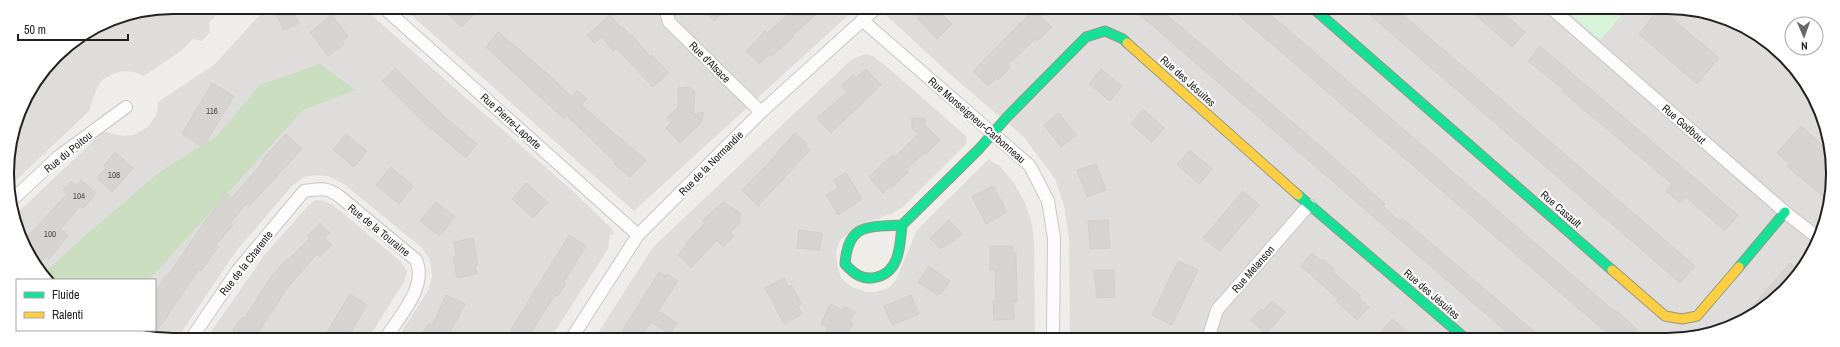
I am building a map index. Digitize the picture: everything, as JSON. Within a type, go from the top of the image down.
[{"type":"street","name":"Rue Pierre-Laporte","points":[[391,14],[638,235]]},
{"type":"street","name":"Rue d'Alsace","points":[[667,14],[669,22],[762,112]]},
{"type":"street","name":"Rue de la Normandie","points":[[575,333],[638,235],[762,112],[869,14]]},
{"type":"street","name":"Rue Casault","points":[[1320,14],[1665,316],[1682,319],[1697,316],[1786,212]]},
{"type":"street","name":"Rue Godbout","points":[[1558,14],[1814,235]]},
{"type":"street","name":"Rue Monseigneur-Carbonneau","points":[[862,20],[1030,166],[1048,201],[1054,238],[1053,333]]},
{"type":"street","name":"Rue des Jésuites","points":[[902,225],[993,135],[1007,117],[1086,37],[1105,31],[1123,39],[1309,205],[1458,333]]},
{"type":"street","name":"Rue du Poitou","points":[[15,197],[58,157],[126,107]]},
{"type":"street","name":"Rue de la Touraine","points":[[304,191],[319,189],[330,190],[416,260],[419,268],[418,285],[389,333]]},
{"type":"street","name":"Rue de la Charente","points":[[195,333],[238,270],[304,191]]},
{"type":"street","name":"Rue Melanson","points":[[1210,333],[1217,310],[1309,205]]},
{"type":"street","points":[[902,225],[900,247],[891,269],[880,276],[865,279],[845,264],[844,250],[849,239],[862,228],[902,225]]},
{"type":"shaded area","points":[[163,14],[217,14],[209,23],[210,32],[202,41],[193,39],[182,50],[144,76],[134,72],[122,71],[102,80],[97,88],[89,111],[14,182],[14,163],[19,132],[30,103],[47,76],[76,47],[103,30],[132,19]]},
{"type":"shaded area","points":[[261,14],[370,14],[574,192],[612,229],[614,234],[610,235],[608,249],[554,333],[401,333],[429,289],[432,276],[430,260],[422,248],[344,184],[328,176],[315,175],[304,177],[292,186],[237,250],[181,333],[148,331],[156,331],[156,279],[54,279],[47,271],[30,244],[18,212],[102,133],[107,132],[123,136],[133,135],[148,127],[156,115],[159,101],[214,65]]},
{"type":"shaded area","points":[[410,14],[849,14],[634,211]]},
{"type":"shaded area","points":[[885,14],[1687,15],[1718,22],[1746,35],[1764,47],[1793,76],[1810,103],[1821,132],[1826,163],[1825,194],[1818,225],[1810,244],[1793,271],[1786,279],[1764,300],[1746,312],[1718,325],[1698,330],[1677,333],[1070,333],[1069,239],[1064,205],[1055,179],[1023,136],[961,84]]},
{"type":"shaded area","points":[[866,54],[873,56],[967,137],[966,144],[903,207],[893,213],[860,225],[841,239],[836,251],[837,265],[841,278],[852,287],[866,292],[875,292],[889,288],[896,280],[917,230],[990,158],[991,161],[1000,166],[1014,183],[1024,201],[1031,220],[1034,238],[1035,333],[598,333],[653,247],[852,59]]},
{"type":"shaded area","points":[[316,200],[324,201],[333,205],[400,261],[407,271],[404,282],[372,333],[210,333],[265,254],[309,205]]},
{"type":"green space","points":[[1570,14],[1623,14],[1600,40]]},
{"type":"green space","points":[[320,64],[355,90],[303,110],[150,279],[54,279],[47,271],[89,232],[161,171],[217,136],[260,85]]},
{"type":"building","points":[[276,14],[294,14],[299,23],[284,30]]},
{"type":"building","points":[[448,14],[474,14],[462,27]]},
{"type":"building","points":[[708,14],[722,14],[714,21]]},
{"type":"building","points":[[789,14],[816,14],[772,56],[770,54],[759,64],[746,51],[765,31],[767,33]]},
{"type":"building","points":[[921,14],[942,14],[952,24],[937,39],[917,18]]},
{"type":"building","points":[[1029,14],[1039,14],[1052,27],[1037,41],[1035,39],[1008,65],[1010,68],[998,80],[996,78],[988,86],[973,71]]},
{"type":"building","points":[[1139,14],[1166,14],[1325,150],[1385,204],[1383,206],[1399,221],[1402,218],[1536,333],[1508,333]]},
{"type":"building","points":[[1237,14],[1270,14],[1614,311],[1615,310],[1637,329],[1633,333],[1607,333]]},
{"type":"building","points":[[1369,14],[1402,14],[1695,266],[1680,283]]},
{"type":"building","points":[[1475,14],[1505,14],[1525,32],[1512,47]]},
{"type":"building","points":[[1655,14],[1667,14],[1719,58],[1697,84],[1639,34]]},
{"type":"building","points":[[332,15],[348,36],[342,41],[344,44],[328,56],[310,32]]},
{"type":"building","points":[[610,15],[622,29],[624,28],[631,36],[632,35],[650,57],[652,55],[669,73],[653,87],[616,48],[613,51],[602,37],[594,43],[587,35]]},
{"type":"building","points":[[498,32],[547,73],[572,97],[577,91],[587,99],[581,105],[646,160],[630,177],[614,164],[616,163],[567,116],[564,119],[486,47]]},
{"type":"building","points":[[1540,46],[1738,215],[1725,231],[1686,197],[1680,203],[1666,191],[1672,184],[1562,91],[1563,89],[1528,61]]},
{"type":"building","points":[[395,68],[445,117],[477,144],[466,158],[433,130],[432,131],[382,81]]},
{"type":"building","points":[[866,69],[881,85],[831,133],[817,118],[847,92],[841,86],[853,75],[856,78]]},
{"type":"building","points":[[1101,69],[1122,86],[1110,101],[1089,84]]},
{"type":"building","points":[[212,83],[234,96],[203,147],[182,134]]},
{"type":"building","points":[[689,87],[695,92],[693,114],[704,112],[701,123],[680,143],[666,128],[671,122],[667,118],[678,107],[678,88]]},
{"type":"building","points":[[1143,109],[1164,128],[1152,142],[1131,124]]},
{"type":"building","points":[[1059,113],[1076,135],[1061,147],[1044,125]]},
{"type":"building","points":[[912,118],[925,118],[925,125],[940,140],[926,154],[924,153],[906,170],[908,172],[891,188],[890,186],[883,193],[869,177],[892,155],[894,158],[918,134],[912,129]]},
{"type":"building","points":[[1801,126],[1824,146],[1826,163],[1825,196],[1787,166],[1789,164],[1777,153]]},
{"type":"building","points":[[795,133],[807,144],[805,146],[810,150],[758,206],[742,190]]},
{"type":"building","points":[[286,134],[302,149],[250,205],[247,203],[230,223],[233,225],[216,245],[218,247],[201,271],[199,269],[155,332],[156,291],[208,217],[227,194],[232,198],[264,161],[262,160]]},
{"type":"building","points":[[346,134],[367,151],[354,167],[333,150]]},
{"type":"building","points":[[1190,150],[1212,169],[1199,184],[1177,164]]},
{"type":"building","points":[[115,152],[133,168],[112,192],[97,178],[106,168],[104,166]]},
{"type":"building","points":[[1096,164],[1106,190],[1087,197],[1077,170]]},
{"type":"building","points":[[391,167],[413,186],[399,204],[376,185]]},
{"type":"building","points":[[846,173],[862,199],[838,215],[826,195],[838,188],[833,180]]},
{"type":"building","points":[[81,180],[96,193],[84,208],[80,206],[61,229],[68,236],[49,259],[46,256],[41,262],[27,237],[67,194],[63,190],[71,181],[76,186]]},
{"type":"building","points":[[526,183],[548,202],[533,218],[512,199]]},
{"type":"building","points":[[993,186],[1007,212],[986,224],[972,197]]},
{"type":"building","points":[[1243,191],[1259,205],[1220,251],[1203,238]]},
{"type":"building","points":[[436,202],[455,217],[439,236],[420,221]]},
{"type":"building","points":[[723,202],[740,213],[740,223],[730,232],[734,236],[723,247],[717,240],[691,268],[678,255],[687,245],[685,244],[705,223],[702,221]]},
{"type":"building","points":[[949,220],[962,234],[940,249],[930,238]]},
{"type":"building","points":[[1108,220],[1110,248],[1090,249],[1088,221]]},
{"type":"building","points":[[320,223],[330,233],[325,238],[332,245],[320,257],[317,254],[287,288],[258,333],[233,333],[233,330],[242,317],[244,319],[271,277],[286,260],[287,261],[310,238],[307,236]]},
{"type":"building","points":[[799,230],[822,233],[820,250],[797,248]]},
{"type":"building","points":[[569,235],[586,246],[564,282],[566,283],[558,296],[556,295],[548,305],[531,333],[513,333],[510,331]]},
{"type":"building","points":[[473,238],[478,265],[475,265],[477,274],[457,278],[453,257],[456,256],[454,242]]},
{"type":"building","points":[[990,246],[1013,246],[1013,253],[1016,253],[1017,302],[1013,302],[1014,319],[994,320],[993,301],[996,301],[995,270],[990,270]]},
{"type":"building","points":[[1312,253],[1321,261],[1323,259],[1335,270],[1333,272],[1361,296],[1359,298],[1369,307],[1357,320],[1336,301],[1338,299],[1301,266]]},
{"type":"building","points":[[1178,261],[1198,270],[1172,325],[1152,315]]},
{"type":"building","points":[[1790,263],[1795,268],[1772,293],[1749,310]]},
{"type":"building","points":[[929,266],[950,281],[941,294],[936,294],[918,282]]},
{"type":"building","points":[[1094,270],[1114,270],[1115,297],[1097,298]]},
{"type":"building","points":[[659,272],[666,276],[667,274],[678,281],[658,311],[677,323],[671,333],[651,322],[644,333],[621,333]]},
{"type":"building","points":[[784,278],[788,287],[791,285],[801,303],[797,305],[802,314],[784,324],[765,288]]},
{"type":"building","points":[[350,294],[367,305],[351,333],[327,333]]},
{"type":"building","points":[[446,295],[465,304],[450,333],[422,333],[429,323],[432,326]]},
{"type":"building","points":[[911,295],[919,314],[892,325],[884,306]]},
{"type":"building","points":[[1272,301],[1285,312],[1267,333],[1265,333],[1251,320],[1261,309],[1263,311]]},
{"type":"building","points":[[830,304],[842,310],[844,306],[855,312],[849,322],[853,324],[848,333],[825,333],[828,327],[821,324]]},
{"type":"building","points":[[1392,319],[1409,333],[1380,333]]},
{"type":"traffic: fast","points":[[1320,14],[1612,270]]},
{"type":"traffic: fast","points":[[902,225],[897,256],[894,263],[885,274],[867,278],[855,274],[845,264],[850,241],[855,234],[870,227],[902,225],[979,149],[1007,117],[1086,37],[1105,31],[1123,39],[1127,43]]},
{"type":"traffic: fast","points":[[1298,195],[1459,333]]},
{"type":"traffic: fast","points":[[1739,267],[1785,212]]},
{"type":"traffic: slow","points":[[1127,43],[1298,195]]},
{"type":"traffic: slow","points":[[1612,270],[1665,316],[1682,319],[1697,316],[1739,267]]}]
